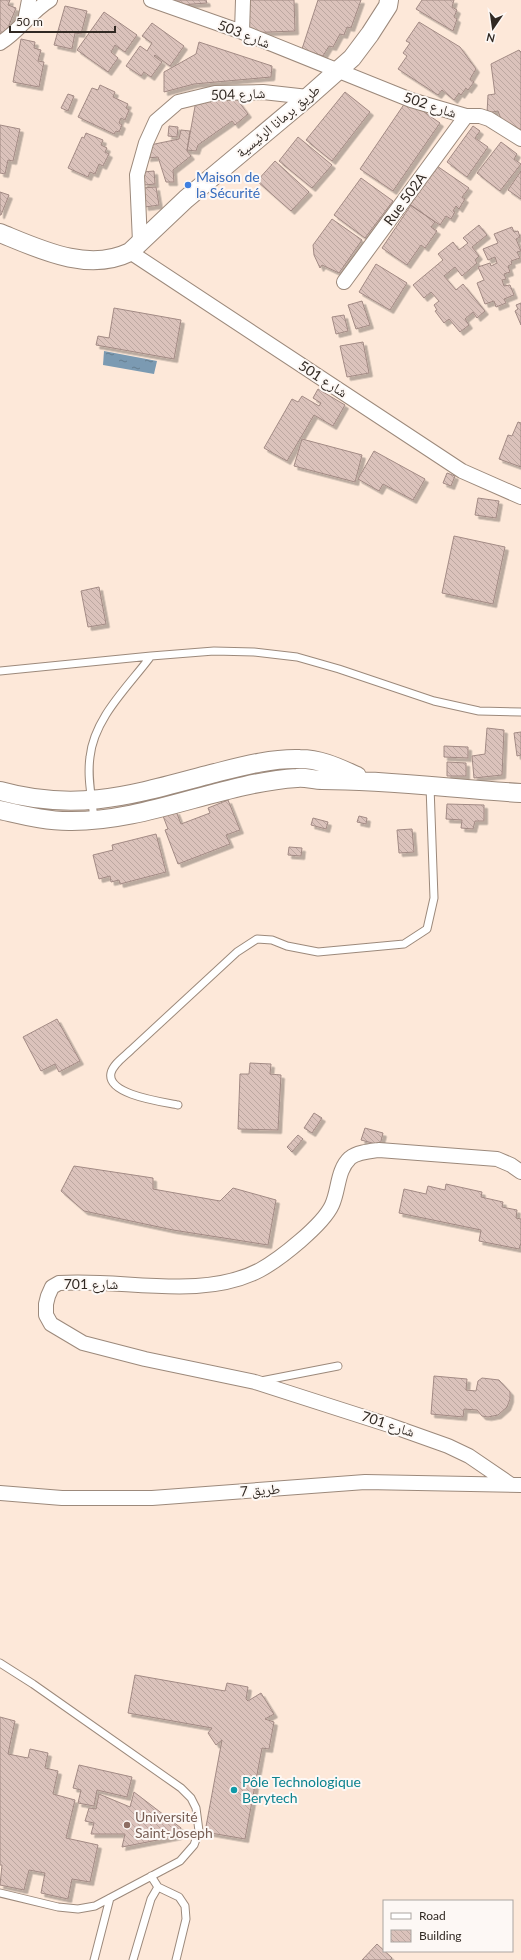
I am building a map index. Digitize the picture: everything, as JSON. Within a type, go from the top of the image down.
[{"type":"street","points":[[25,22],[29,0]]},
{"type":"street","points":[[0,43],[7,39],[25,22],[37,8],[50,0]]},
{"type":"street","name":"شارع 503","points":[[151,0],[242,32],[337,71]]},
{"type":"street","points":[[242,32],[243,0]]},
{"type":"street","name":"طريق برمانا الرئيسية","points":[[0,233],[48,253],[94,260],[119,258],[135,247],[186,199],[308,97],[352,58],[388,6],[389,0]]},
{"type":"street","name":"شارع 502","points":[[337,71],[411,100],[466,116],[480,116],[489,119],[521,139]]},
{"type":"street","name":"شارع 504","points":[[135,247],[137,175],[146,143],[156,121],[178,102],[215,93],[263,92],[308,97]]},
{"type":"street","name":"Rue 502A","points":[[344,282],[466,116]]},
{"type":"street","name":"شارع 501","points":[[135,247],[462,471],[521,497]]},
{"type":"street","points":[[0,791],[42,800],[69,802],[93,800],[136,794],[256,763],[300,758],[322,762],[366,780]]},
{"type":"street","points":[[0,810],[39,819],[70,821],[94,819],[140,812],[260,782],[299,778],[318,780],[366,780],[521,793]]},
{"type":"street","name":"شارع 701","points":[[515,1484],[469,1456],[448,1446],[389,1425],[255,1382],[145,1359],[83,1343],[51,1324],[46,1315],[46,1304],[52,1287],[59,1283],[73,1282],[185,1285],[215,1283],[241,1278],[260,1269],[293,1246],[322,1219],[332,1206],[343,1167],[351,1156],[365,1152],[380,1150],[497,1159],[511,1165],[521,1172]]},
{"type":"street","name":"طريق 7","points":[[0,1493],[62,1498],[152,1498],[365,1482],[515,1484]]},
{"type":"lane","points":[[0,671],[214,651],[254,652],[297,657],[339,669],[434,701],[478,711],[521,712]]},
{"type":"lane","points":[[94,819],[93,800],[89,784],[90,757],[94,735],[102,720],[151,656]]},
{"type":"lane","points":[[178,1105],[128,1094],[118,1087],[111,1079],[111,1073],[115,1066],[131,1050],[236,952],[257,939],[272,940],[287,946],[318,952],[404,944],[427,929],[434,898],[430,786]]},
{"type":"lane","points":[[255,1382],[338,1366]]},
{"type":"lane","points":[[0,1663],[33,1684],[181,1788],[191,1798],[198,1818],[199,1830],[194,1845],[180,1861],[95,1906],[78,1909],[58,1907],[0,1893]]},
{"type":"lane","points":[[151,1876],[158,1887],[180,1897],[185,1906],[186,1919],[176,1960]]},
{"type":"lane","points":[[133,1960],[151,1899],[158,1887]]},
{"type":"lane","points":[[94,1960],[110,1898]]},
{"type":"water","points":[[104,351],[157,361],[154,374],[103,365]]},
{"type":"building","points":[[0,0],[10,0],[8,5],[16,8],[3,40],[0,39]]},
{"type":"building","points":[[168,0],[206,0],[207,3],[180,5],[180,2],[169,3]]},
{"type":"building","points":[[246,0],[294,0],[295,31],[246,33]]},
{"type":"building","points":[[318,0],[361,0],[351,28],[347,27],[344,35],[340,34],[333,47],[329,46],[323,56],[314,53],[314,56],[301,52]]},
{"type":"building","points":[[422,0],[454,0],[452,7],[457,10],[454,17],[457,19],[453,31],[416,9]]},
{"type":"building","points":[[65,6],[87,11],[81,34],[75,33],[72,49],[54,45]]},
{"type":"building","points":[[104,12],[137,35],[125,52],[115,45],[111,52],[118,58],[108,72],[77,50]]},
{"type":"building","points":[[419,22],[460,47],[476,69],[470,79],[474,82],[468,90],[466,88],[461,95],[459,93],[454,100],[442,90],[438,95],[398,69],[407,56],[403,53],[410,43],[406,41]]},
{"type":"building","points":[[152,23],[184,46],[170,66],[155,55],[154,56],[162,62],[151,77],[144,72],[141,76],[126,66],[140,46],[147,51],[152,43],[142,36]]},
{"type":"building","points":[[21,39],[35,42],[34,48],[41,50],[38,61],[44,62],[39,87],[13,82]]},
{"type":"building","points":[[199,42],[272,66],[271,77],[194,84],[164,92],[164,72],[196,54]]},
{"type":"building","points":[[519,50],[521,52],[521,130],[501,119],[498,111],[487,113],[488,95],[495,94],[491,64]]},
{"type":"building","points":[[100,85],[115,92],[113,97],[128,104],[126,108],[129,110],[125,120],[121,118],[119,123],[122,125],[119,132],[116,131],[114,134],[78,117],[92,88],[98,90]]},
{"type":"building","points":[[345,92],[370,112],[332,161],[306,140]]},
{"type":"building","points":[[68,94],[74,96],[68,111],[61,108]]},
{"type":"building","points":[[236,98],[248,114],[235,125],[232,121],[198,145],[196,151],[187,150],[196,101]]},
{"type":"building","points":[[407,100],[440,123],[393,191],[360,169]]},
{"type":"building","points":[[0,125],[20,129],[13,161],[8,160],[5,174],[0,173]]},
{"type":"building","points":[[169,126],[178,127],[177,137],[168,136]]},
{"type":"building","points":[[473,126],[480,131],[475,138],[488,147],[467,177],[447,162]]},
{"type":"building","points":[[181,130],[190,131],[187,151],[191,156],[173,170],[174,182],[166,182],[158,157],[147,158],[150,145],[179,139]]},
{"type":"building","points":[[86,133],[103,140],[101,145],[107,148],[105,152],[109,154],[103,166],[99,164],[95,174],[90,172],[88,177],[68,168],[82,137],[84,138]]},
{"type":"building","points":[[298,137],[332,165],[312,188],[279,161]]},
{"type":"building","points":[[501,142],[517,154],[514,159],[521,164],[500,191],[477,173]]},
{"type":"building","points":[[275,161],[309,192],[291,211],[257,181]]},
{"type":"building","points":[[437,166],[469,188],[462,197],[465,199],[459,209],[456,206],[453,211],[455,212],[451,219],[446,216],[440,225],[410,205]]},
{"type":"building","points":[[154,171],[155,184],[144,185],[143,172]]},
{"type":"building","points":[[521,171],[521,199],[508,190]]},
{"type":"building","points":[[361,178],[393,201],[365,238],[334,215]]},
{"type":"building","points":[[156,187],[159,205],[145,207],[142,188]]},
{"type":"building","points":[[0,192],[9,195],[1,215],[0,215]]},
{"type":"building","points":[[411,205],[435,222],[431,227],[437,231],[425,248],[421,245],[407,265],[382,248]]},
{"type":"building","points":[[332,219],[362,240],[339,273],[322,265],[320,268],[314,255],[313,245]]},
{"type":"building","points":[[479,225],[487,235],[472,247],[479,256],[475,260],[477,263],[462,276],[455,267],[444,276],[456,290],[463,284],[485,311],[477,318],[473,312],[465,319],[469,325],[460,332],[449,319],[444,323],[435,311],[437,310],[434,305],[439,301],[431,292],[424,298],[413,285],[443,260],[438,254],[453,242],[459,250],[468,243],[463,238]]},
{"type":"building","points":[[512,227],[514,232],[518,231],[520,237],[516,239],[521,251],[517,252],[520,258],[511,261],[512,264],[508,266],[510,272],[504,274],[506,279],[502,280],[504,286],[510,285],[514,295],[504,299],[506,303],[496,307],[494,301],[485,304],[477,283],[484,280],[478,267],[490,263],[491,266],[497,263],[495,257],[488,260],[483,249],[498,243],[494,234]]},
{"type":"building","points":[[376,264],[407,283],[390,310],[359,292]]},
{"type":"building","points":[[362,301],[370,325],[356,329],[348,305]]},
{"type":"building","points":[[521,303],[521,325],[515,311],[518,309],[516,305]]},
{"type":"building","points":[[114,308],[181,320],[174,359],[96,345],[98,336],[109,338]]},
{"type":"building","points":[[344,315],[348,331],[336,334],[332,317]]},
{"type":"building","points":[[363,342],[369,373],[347,377],[340,346]]},
{"type":"building","points":[[318,389],[345,405],[333,426],[314,415],[287,461],[264,448],[292,399],[298,402],[302,396],[319,406],[321,403],[313,398]]},
{"type":"building","points":[[518,422],[521,423],[521,467],[499,459],[508,435],[512,436]]},
{"type":"building","points":[[302,439],[362,455],[355,482],[294,466]]},
{"type":"building","points":[[374,451],[425,479],[413,500],[383,484],[379,491],[358,479]]},
{"type":"building","points":[[447,473],[455,476],[451,486],[443,483]]},
{"type":"building","points":[[478,498],[499,501],[496,518],[475,515]]},
{"type":"building","points":[[454,536],[505,547],[493,604],[442,593]]},
{"type":"building","points":[[99,587],[106,624],[88,627],[81,591]]},
{"type":"building","points":[[487,728],[504,730],[502,775],[474,778],[472,756],[485,754]]},
{"type":"building","points":[[521,732],[521,755],[517,756],[514,733]]},
{"type":"building","points":[[444,746],[468,747],[468,758],[444,757]]},
{"type":"building","points":[[447,762],[466,763],[466,776],[447,776]]},
{"type":"building","points":[[228,800],[240,830],[226,835],[230,844],[178,864],[165,830],[168,829],[163,816],[176,811],[181,824],[210,813],[208,808]]},
{"type":"building","points":[[447,804],[484,805],[484,821],[475,821],[473,829],[461,828],[462,820],[446,819]]},
{"type":"building","points":[[359,816],[367,818],[366,824],[357,822]]},
{"type":"building","points":[[313,818],[328,822],[326,829],[311,825]]},
{"type":"building","points":[[412,829],[414,852],[399,853],[397,830]]},
{"type":"building","points":[[156,834],[166,872],[120,884],[119,880],[111,882],[110,876],[99,879],[93,855],[113,850],[112,845]]},
{"type":"building","points":[[289,847],[302,848],[301,856],[288,855]]},
{"type":"building","points":[[57,1019],[80,1061],[59,1072],[55,1064],[41,1071],[23,1037]]},
{"type":"building","points":[[250,1063],[271,1064],[270,1074],[281,1075],[278,1130],[238,1129],[240,1074],[249,1074]]},
{"type":"building","points":[[314,1113],[322,1118],[312,1133],[304,1128]]},
{"type":"building","points":[[365,1128],[383,1133],[380,1145],[361,1140]]},
{"type":"building","points":[[298,1135],[303,1139],[292,1152],[287,1147]]},
{"type":"building","points":[[74,1166],[153,1178],[153,1189],[220,1201],[233,1188],[276,1200],[268,1245],[173,1230],[84,1211],[61,1191]]},
{"type":"building","points":[[446,1184],[482,1192],[481,1197],[503,1202],[502,1207],[517,1210],[516,1218],[521,1219],[521,1243],[519,1249],[479,1241],[481,1230],[399,1213],[404,1189],[426,1194],[428,1186],[445,1190]]},
{"type":"building","points":[[434,1376],[467,1379],[466,1390],[476,1391],[478,1381],[482,1378],[499,1380],[510,1392],[510,1399],[507,1407],[498,1415],[488,1417],[482,1416],[477,1410],[464,1409],[463,1417],[431,1414]]},
{"type":"building","name":"Pôle Technologique Berytech","points":[[135,1675],[225,1691],[227,1683],[248,1687],[246,1699],[248,1701],[261,1693],[274,1714],[265,1719],[274,1722],[269,1749],[262,1748],[245,1839],[205,1832],[222,1740],[216,1745],[208,1733],[212,1728],[128,1713]]},
{"type":"building","points":[[0,1717],[15,1721],[8,1754],[28,1758],[30,1749],[48,1753],[45,1768],[58,1771],[53,1794],[75,1800],[66,1838],[98,1845],[90,1882],[72,1879],[68,1899],[41,1893],[45,1873],[29,1870],[24,1890],[0,1885],[2,1865],[0,1865]]},
{"type":"building","points":[[79,1765],[132,1777],[127,1797],[97,1790],[94,1806],[78,1803],[81,1790],[73,1788]]},
{"type":"building","points":[[134,1792],[181,1828],[178,1836],[122,1847],[125,1834],[91,1834],[94,1823],[85,1821],[89,1808],[96,1809],[99,1794],[130,1807]]},
{"type":"building","points":[[377,1944],[383,1950],[383,1952],[386,1952],[392,1958],[390,1960],[362,1960]]},
{"type":"place","name":"Maison de la Sécurité","points":[[188,185]]},
{"type":"place","name":"Pôle Technologique Berytech","points":[[234,1790]]},
{"type":"place","name":"Université Saint-Joseph","points":[[127,1825]]}]
